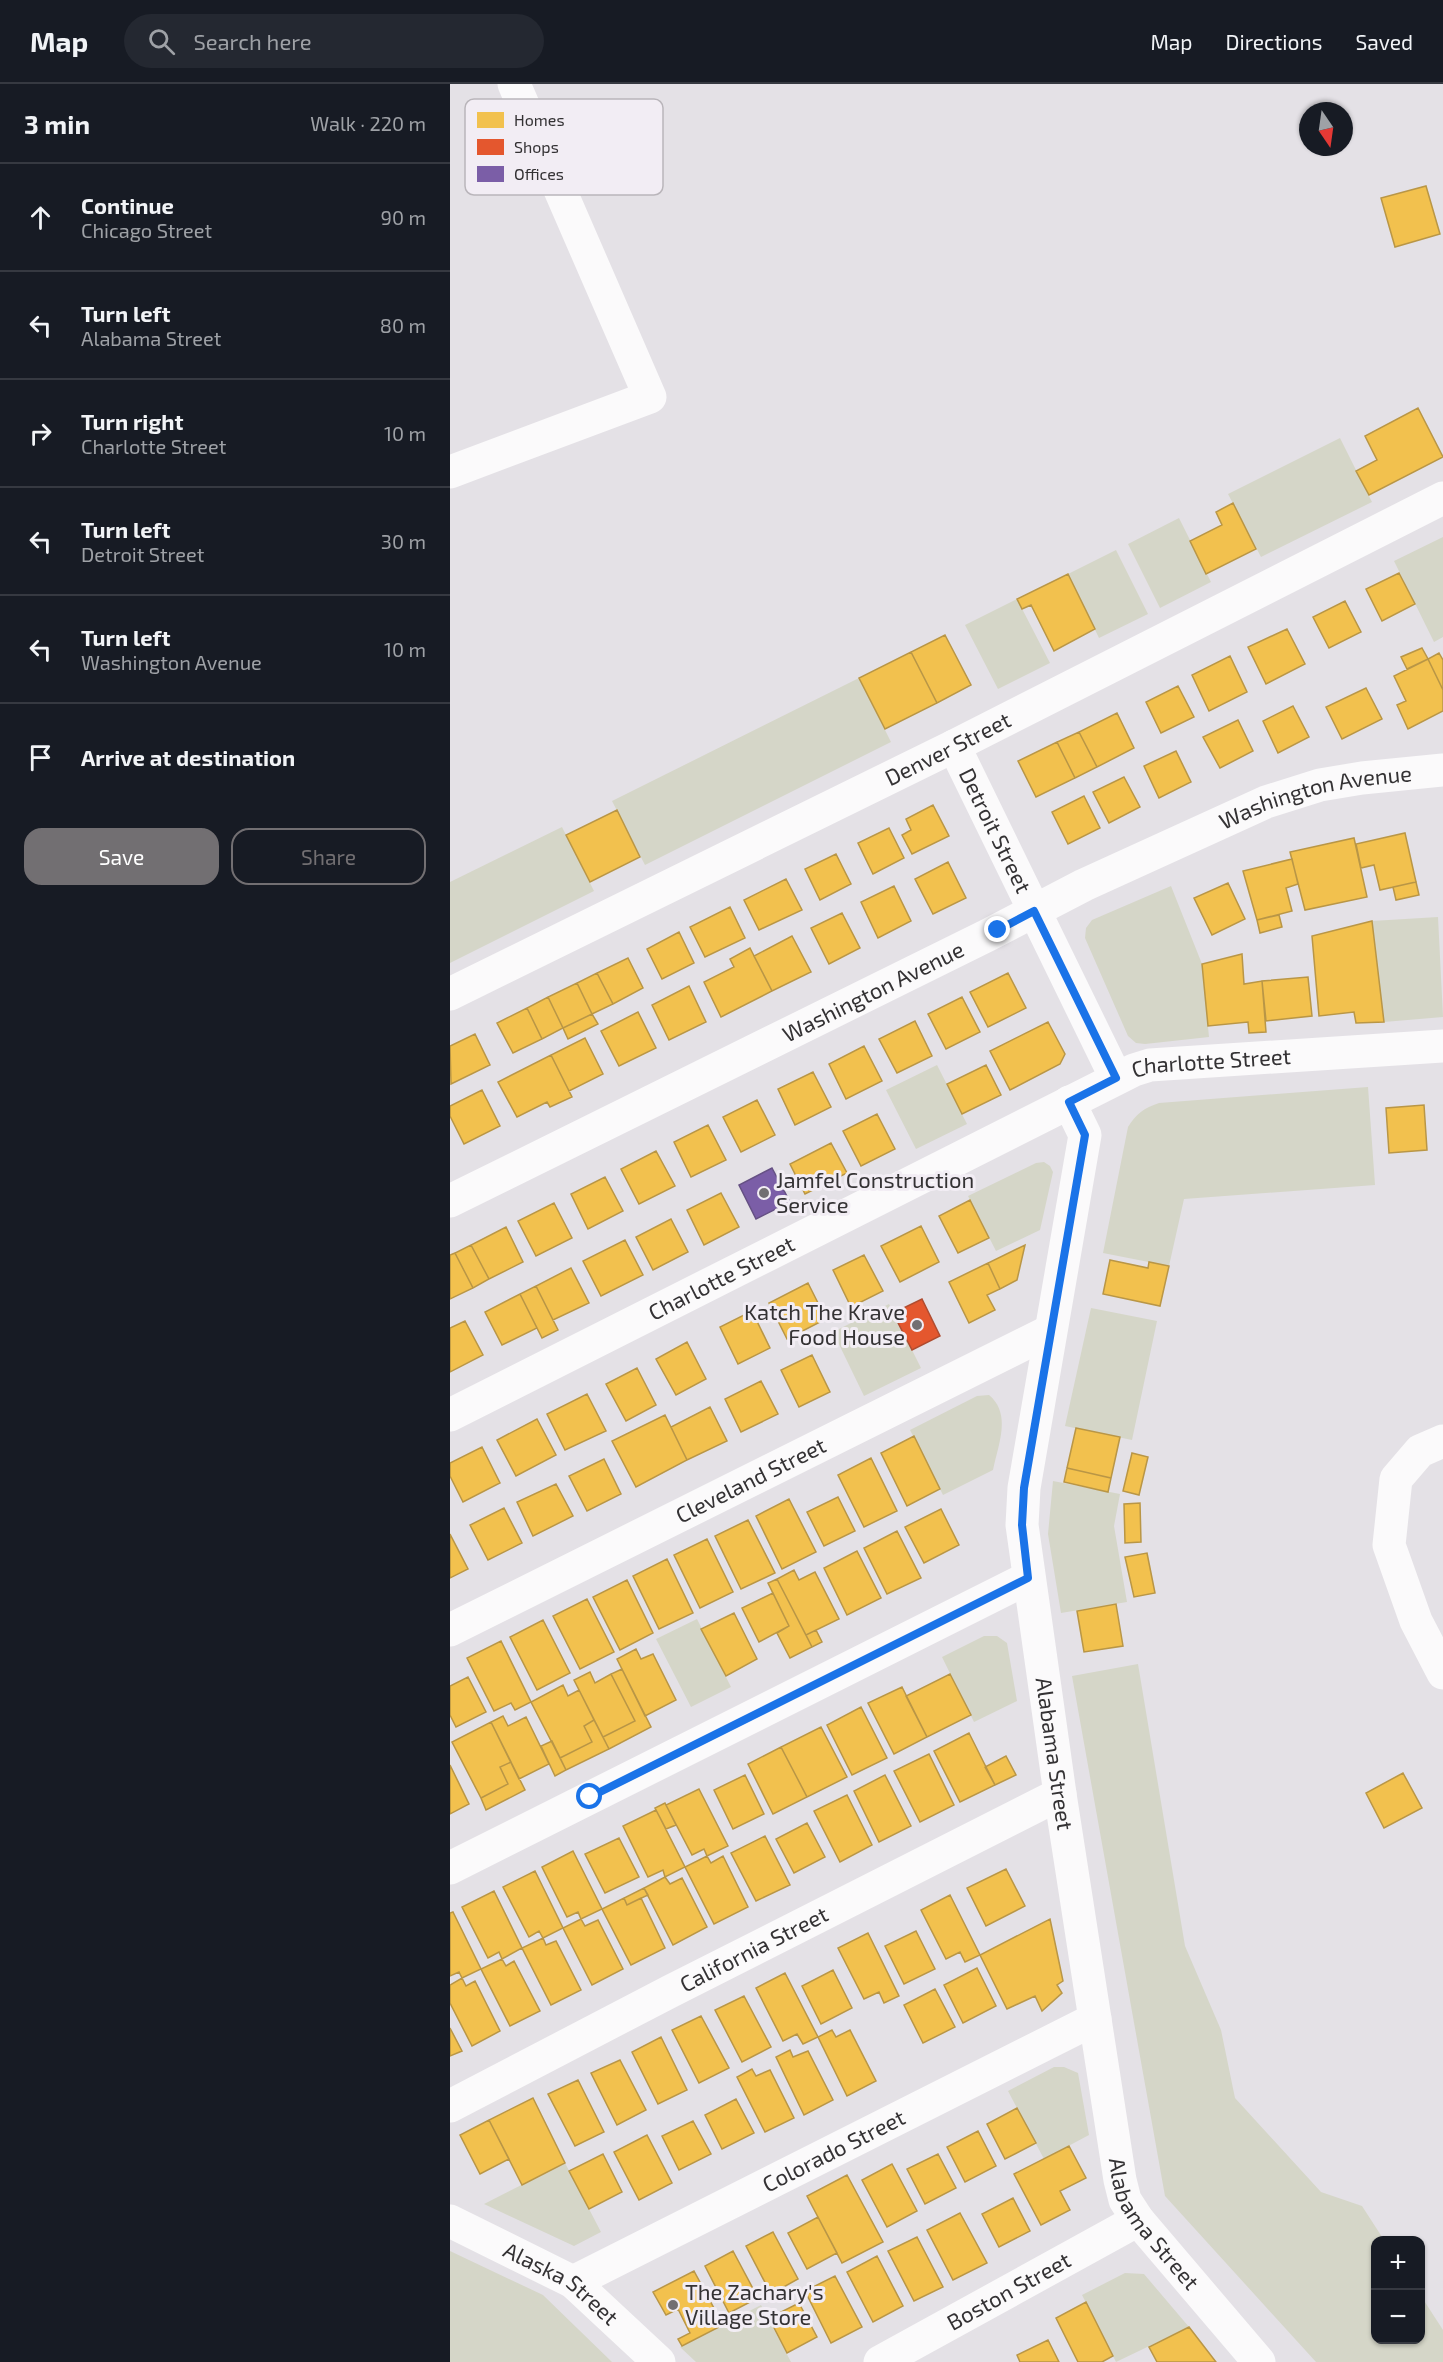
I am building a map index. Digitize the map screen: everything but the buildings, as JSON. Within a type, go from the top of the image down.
[{"type":"street","points":[[514,84],[521,99]]},
{"type":"street","points":[[450,472],[650,397],[562,195]]},
{"type":"street","name":"Denver Street","points":[[450,994],[954,746],[1443,498]]},
{"type":"street","name":"Detroit Street","points":[[954,746],[1116,1078]]},
{"type":"street","name":"Washington Avenue","points":[[450,1201],[1084,885],[1222,822],[1293,792],[1362,778],[1443,770]]},
{"type":"street","name":"Charlotte Street","points":[[450,1415],[1116,1078],[1150,1065],[1443,1046]]},
{"type":"street","name":"Alabama Street","points":[[1069,1102],[1085,1135],[1024,1488],[1022,1525],[1059,1794],[1125,2200],[1138,2220],[1259,2362]]},
{"type":"street","name":"Cleveland Street","points":[[450,1630],[1050,1330]]},
{"type":"street","points":[[1443,1441],[1420,1451],[1396,1479],[1389,1545],[1416,1621],[1443,1673]]},
{"type":"street","points":[[450,1868],[1028,1578]]},
{"type":"street","name":"California Street","points":[[450,2106],[1059,1794]]},
{"type":"street","name":"Colorado Street","points":[[573,2282],[1095,2019]]},
{"type":"street","name":"Boston Street","points":[[880,2362],[1138,2220]]},
{"type":"street","name":"Alaska Street","points":[[450,2221],[573,2282],[659,2362]]},
{"type":"shaded area","points":[[1340,438],[1372,502],[1261,557],[1228,494]]},
{"type":"shaded area","points":[[1179,518],[1211,582],[1160,608],[1128,544]]},
{"type":"shaded area","points":[[1443,537],[1443,637],[1434,642],[1394,561]]},
{"type":"shaded area","points":[[1116,550],[1148,614],[1099,638],[1068,574]]},
{"type":"shaded area","points":[[1017,599],[1050,663],[998,689],[965,625]]},
{"type":"shaded area","points":[[859,678],[891,742],[645,865],[612,801]]},
{"type":"shaded area","points":[[562,827],[594,891],[450,963],[450,882]]},
{"type":"shaded area","points":[[1171,886],[1202,964],[1209,1037],[1136,1043],[1128,1036],[1085,938],[1086,928],[1092,920]]},
{"type":"shaded area","points":[[1438,917],[1443,1017],[1384,1022],[1372,921]]},
{"type":"shaded area","points":[[937,1065],[967,1124],[916,1149],[886,1090]]},
{"type":"shaded area","points":[[1368,1087],[1375,1185],[1184,1199],[1169,1266],[1103,1253],[1128,1127],[1145,1109],[1159,1103]]},
{"type":"shaded area","points":[[1044,1162],[1053,1172],[1040,1230],[996,1251],[968,1196],[1036,1163]]},
{"type":"shaded area","points":[[889,1304],[921,1368],[864,1396],[833,1332]]},
{"type":"shaded area","points":[[1091,1308],[1157,1321],[1132,1440],[1065,1426]]},
{"type":"shaded area","points":[[989,1395],[996,1403],[1002,1420],[993,1470],[943,1495],[910,1430],[977,1396]]},
{"type":"shaded area","points":[[1053,1481],[1120,1494],[1114,1526],[1127,1602],[1061,1613],[1048,1534]]},
{"type":"shaded area","points":[[697,1619],[731,1687],[691,1707],[656,1639]]},
{"type":"shaded area","points":[[984,1636],[997,1636],[1007,1643],[1017,1701],[974,1722],[942,1657]]},
{"type":"shaded area","points":[[1138,1664],[1185,1946],[1221,2030],[1235,2098],[1321,2192],[1362,2206],[1381,2236],[1371,2236],[1371,2344],[1425,2344],[1425,2302],[1443,2330],[1443,2362],[1316,2362],[1165,2196],[1072,1676]]},
{"type":"shaded area","points":[[1054,2067],[1064,2067],[1078,2073],[1089,2135],[1044,2159],[1008,2091]]},
{"type":"shaded area","points":[[565,2163],[601,2232],[574,2246],[484,2204]]},
{"type":"shaded area","points":[[450,2251],[543,2295],[612,2362],[450,2362]]},
{"type":"shaded area","points":[[1125,2273],[1144,2274],[1189,2327],[1116,2362],[1082,2295]]},
{"type":"shaded area","points":[[761,2305],[791,2362],[696,2362],[680,2347]]},
{"type":"place","name":"Jamfel Construction Service","points":[[764,1193]]},
{"type":"place","name":"Katch The Krave Food House","points":[[917,1325]]},
{"type":"place","name":"The Zachary's Village Store","points":[[673,2305]]},
{"type":"route","points":[[590,1797],[1028,1578],[1022,1525],[1024,1488],[1085,1135],[1069,1102],[1116,1078],[1034,911],[998,930]]}]
